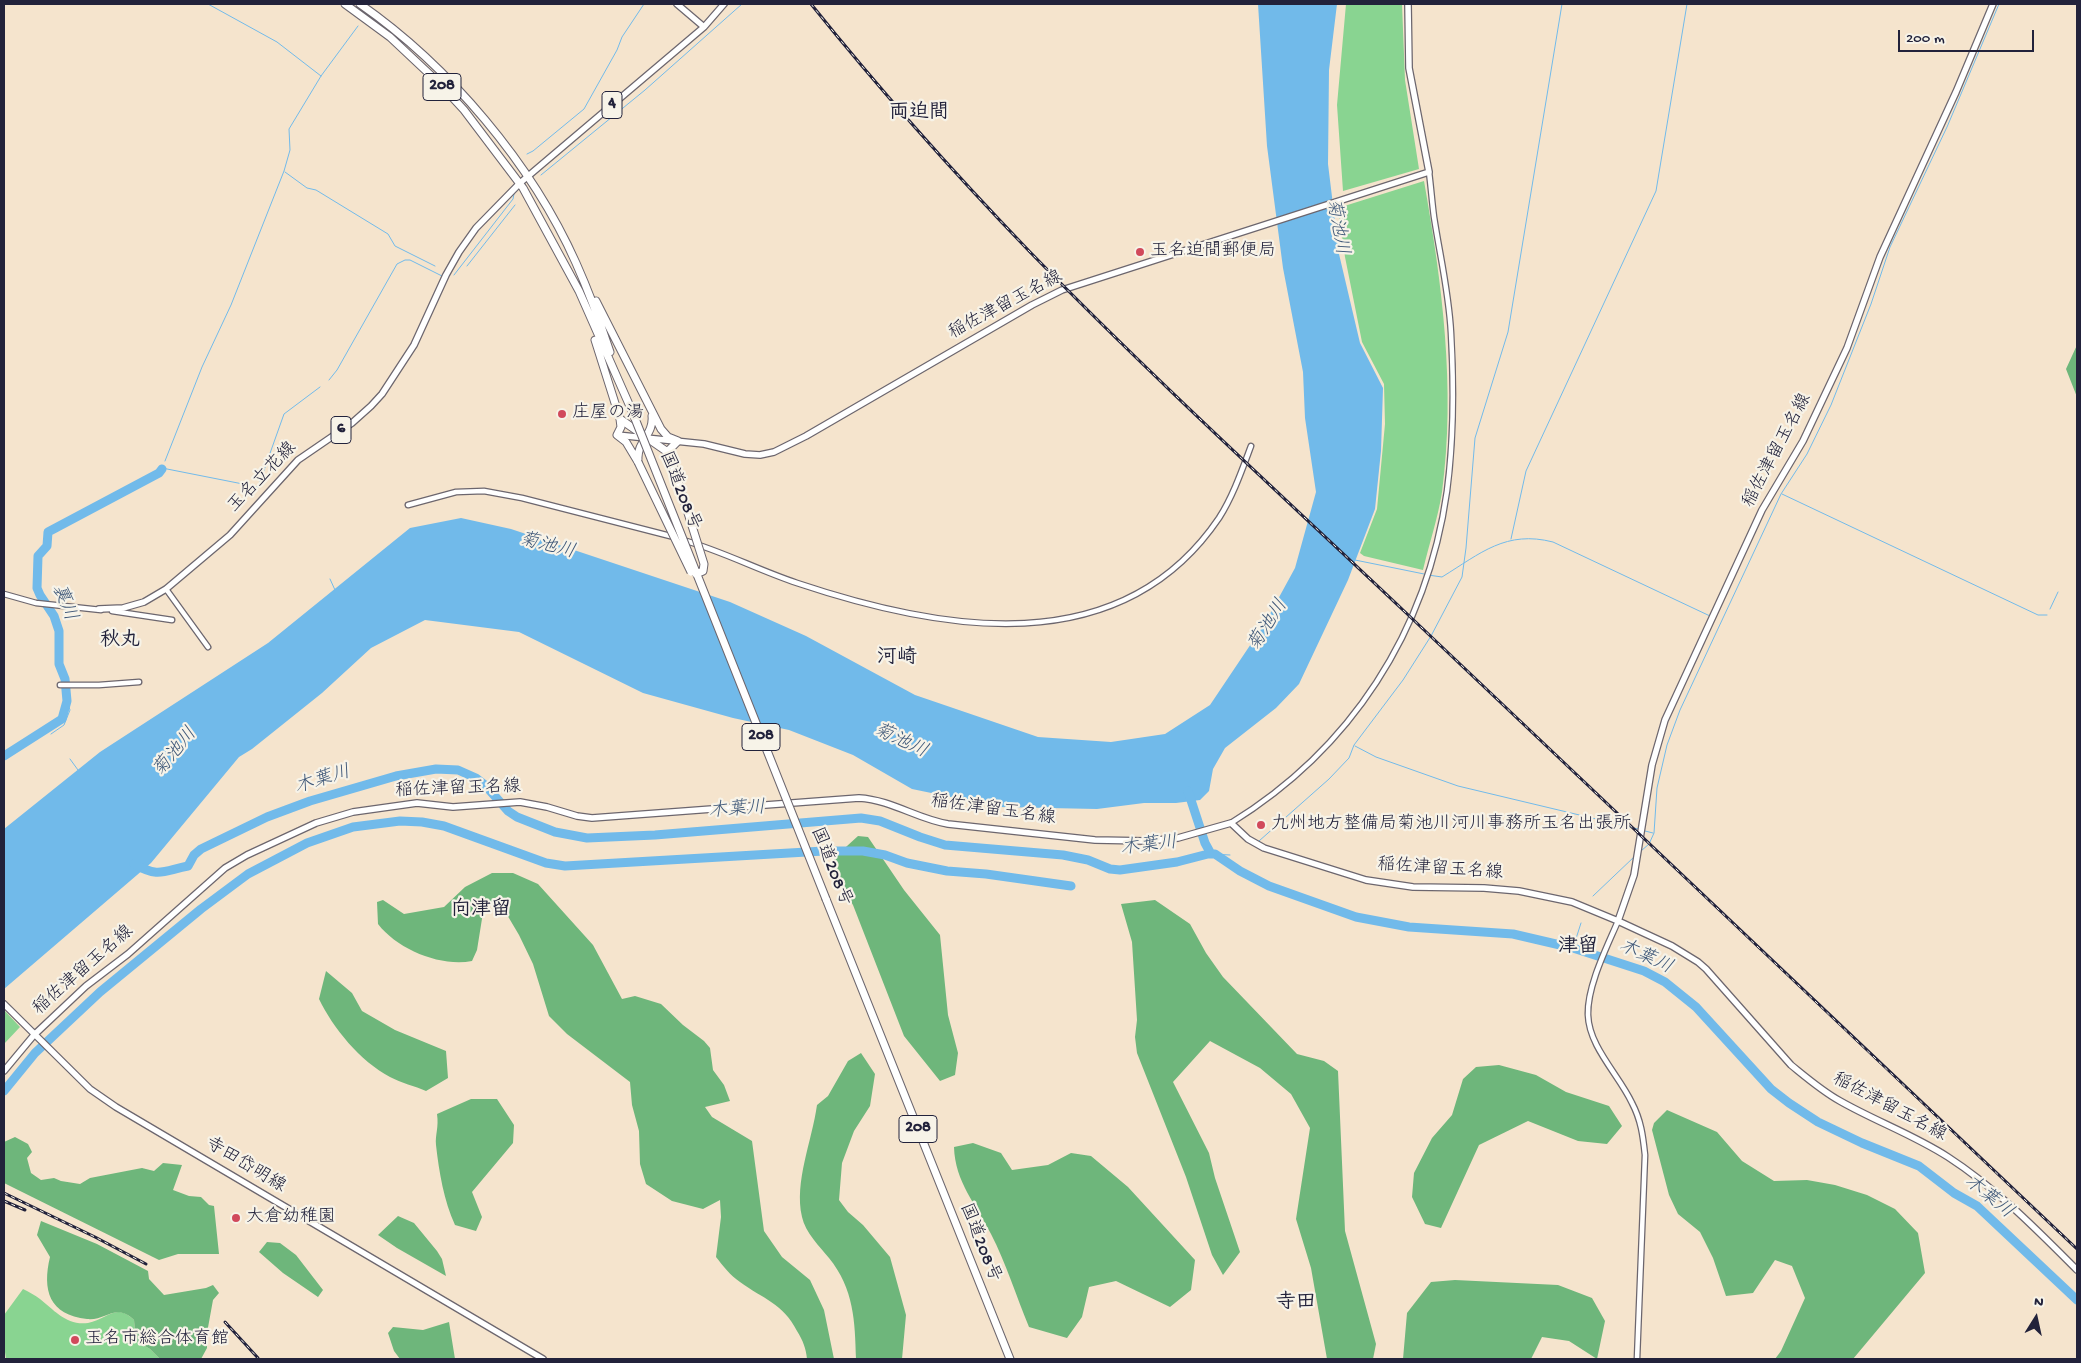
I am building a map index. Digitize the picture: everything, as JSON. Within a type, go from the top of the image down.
[{"type":"highway","name":"国道208号","points":[[345,4],[390,37],[440,84],[464,110],[520,183],[542,219],[579,291],[632,411],[706,601],[1010,1359]]},
{"type":"highway","name":"国道208号","points":[[360,4],[407,41],[446,78],[487,123],[528,177],[576,263],[598,317],[621,386]]},
{"type":"highway","points":[[576,263],[661,430],[668,437],[678,441]]},
{"type":"highway","points":[[570,276],[600,351],[620,419],[621,427],[617,435],[626,442],[638,462],[706,601]]},
{"type":"highway","points":[[638,462],[638,449],[651,430],[653,423],[651,410]]},
{"type":"highway","points":[[620,419],[670,456]]},
{"type":"highway","points":[[678,441],[672,445],[670,456],[704,564],[704,571],[696,574]]},
{"type":"main road","points":[[677,4],[704,26],[724,4]]},
{"type":"main road","points":[[1408,4],[1410,68],[1430,172]]},
{"type":"main road","name":"稲佐津留玉名線","points":[[1618,923],[1634,875],[1652,765],[1658,741],[1680,685],[1762,510],[1803,441],[1847,348],[1880,257],[1956,92],[1993,4]]},
{"type":"main road","name":"4","points":[[520,183],[704,26]]},
{"type":"main road","name":"稲佐津留玉名線","points":[[617,435],[704,444],[745,454],[760,455],[774,452],[800,440],[1032,305],[1062,290],[1430,172]]},
{"type":"main road","name":"玉名立花線","points":[[99,609],[123,608],[144,602],[166,589],[230,535],[298,460],[318,444],[355,421],[382,394],[414,345],[458,252],[476,228],[520,183]]},
{"type":"main road","name":"稲佐津留玉名線","points":[[4,1071],[34,1035],[86,986],[128,954],[225,868],[247,855],[316,823],[353,812],[417,803],[453,807],[507,802],[531,803],[577,816],[592,818],[867,798],[887,802],[936,822],[1101,840],[1148,841],[1178,838],[1230,823],[1248,839],[1270,850],[1366,880],[1413,887],[1484,888],[1519,891],[1572,902],[1672,946],[1698,962],[1791,1065],[1805,1077],[1841,1102],[1927,1144],[1949,1157],[2001,1198],[2077,1270]]},
{"type":"main road","name":"寺田岱明線","points":[[4,1004],[90,1089],[116,1107],[543,1359]]},
{"type":"street","points":[[1230,823],[1250,812],[1294,779],[1348,723],[1374,686],[1395,651],[1428,569],[1447,491],[1451,453],[1453,383],[1448,296],[1434,216],[1430,172]]},
{"type":"street","points":[[408,505],[456,492],[484,491],[500,493],[704,546],[797,583],[862,602],[938,619],[982,624],[1025,624],[1087,613],[1125,600],[1146,590],[1175,568],[1194,549],[1220,517],[1252,446]]},
{"type":"street","points":[[166,589],[208,647]]},
{"type":"street","points":[[4,594],[36,603],[142,614],[172,620]]},
{"type":"street","points":[[60,684],[139,682]]},
{"type":"street","points":[[1618,923],[1590,995],[1588,1016],[1595,1041],[1632,1102],[1642,1126],[1646,1154],[1637,1359]]},
{"type":"green space","points":[[1346,4],[1402,4],[1405,80],[1419,169],[1343,191],[1337,105]]},
{"type":"green space","points":[[1424,181],[1441,297],[1445,336],[1448,414],[1442,492],[1423,570],[1364,556],[1360,553],[1377,509],[1385,424],[1384,384],[1362,342],[1345,257],[1338,208]]},
{"type":"green space","points":[[2077,345],[2077,397],[2066,369]]},
{"type":"green space","points":[[858,836],[868,837],[904,890],[940,935],[948,1015],[958,1053],[955,1075],[940,1081],[904,1036],[853,905],[829,866],[836,856]]},
{"type":"green space","points":[[492,873],[513,873],[538,884],[593,945],[622,999],[635,996],[661,1004],[710,1048],[713,1070],[724,1085],[730,1101],[705,1107],[712,1117],[752,1141],[764,1231],[782,1257],[810,1280],[824,1310],[834,1359],[807,1359],[803,1341],[785,1314],[772,1302],[736,1279],[716,1257],[721,1217],[720,1200],[703,1209],[672,1201],[646,1184],[640,1164],[639,1131],[632,1105],[630,1082],[567,1034],[549,1016],[533,964],[506,913],[485,900],[477,950],[472,961],[460,962],[434,959],[408,949],[397,942],[378,924],[377,902],[383,900],[404,914],[444,907],[465,887]]},
{"type":"green space","points":[[1155,900],[1190,924],[1206,953],[1223,977],[1297,1054],[1324,1061],[1338,1071],[1345,1231],[1376,1344],[1373,1359],[1327,1359],[1311,1268],[1296,1219],[1310,1128],[1291,1094],[1260,1068],[1210,1041],[1173,1082],[1209,1153],[1215,1178],[1240,1252],[1223,1275],[1212,1255],[1186,1177],[1137,1053],[1132,942],[1121,904]]},
{"type":"green space","points":[[326,971],[352,993],[362,1011],[395,1030],[446,1051],[448,1078],[426,1091],[390,1077],[368,1062],[348,1043],[319,999]]},
{"type":"green space","points":[[4,1010],[20,1027],[4,1044]]},
{"type":"green space","points":[[861,1053],[875,1074],[870,1106],[854,1131],[842,1163],[839,1200],[890,1257],[906,1315],[902,1359],[856,1359],[852,1306],[844,1282],[829,1258],[806,1228],[800,1204],[802,1176],[817,1105],[828,1096],[848,1061]]},
{"type":"green space","points":[[1499,1065],[1536,1075],[1566,1092],[1609,1106],[1622,1126],[1607,1144],[1578,1141],[1528,1121],[1479,1145],[1441,1228],[1425,1224],[1412,1197],[1414,1173],[1432,1138],[1452,1115],[1463,1079],[1476,1067]]},
{"type":"green space","points":[[471,1099],[497,1099],[514,1125],[513,1143],[472,1192],[482,1217],[476,1231],[455,1225],[442,1186],[436,1141],[437,1114]]},
{"type":"green space","points":[[1667,1110],[1717,1132],[1742,1161],[1774,1181],[1807,1180],[1835,1185],[1867,1195],[1895,1209],[1918,1233],[1925,1273],[1853,1359],[1775,1359],[1781,1351],[1805,1298],[1792,1266],[1775,1260],[1753,1293],[1726,1296],[1713,1258],[1700,1232],[1678,1214],[1669,1195],[1652,1130],[1654,1123]]},
{"type":"green space","points":[[15,1137],[28,1144],[32,1152],[27,1158],[31,1173],[41,1180],[54,1178],[80,1184],[90,1178],[142,1168],[154,1171],[163,1163],[182,1165],[173,1190],[189,1196],[201,1197],[209,1205],[214,1206],[219,1254],[178,1254],[159,1260],[4,1183],[4,1142]]},
{"type":"green space","points":[[973,1143],[1001,1153],[1012,1170],[1048,1165],[1071,1153],[1091,1156],[1128,1187],[1195,1260],[1191,1290],[1170,1307],[1116,1281],[1089,1287],[1082,1317],[1067,1338],[1029,1327],[996,1245],[967,1192],[958,1171],[954,1147]]},
{"type":"green space","points":[[398,1216],[414,1223],[437,1251],[442,1259],[446,1276],[378,1235]]},
{"type":"green space","points":[[41,1221],[97,1244],[148,1271],[149,1279],[164,1295],[206,1288],[213,1285],[219,1293],[213,1300],[207,1333],[207,1348],[201,1359],[160,1359],[150,1349],[136,1341],[134,1320],[128,1315],[116,1312],[94,1319],[87,1319],[74,1317],[56,1306],[48,1290],[47,1280],[50,1257],[37,1235]]},
{"type":"green space","points":[[267,1242],[280,1243],[296,1255],[323,1290],[318,1297],[283,1273],[259,1252]]},
{"type":"green space","points":[[1455,1280],[1558,1285],[1592,1298],[1605,1321],[1597,1359],[1569,1341],[1542,1337],[1531,1359],[1403,1359],[1407,1313],[1431,1282]]},
{"type":"green space","points":[[23,1289],[67,1320],[74,1322],[88,1323],[116,1312],[127,1315],[134,1320],[136,1341],[150,1349],[160,1359],[6,1359],[4,1315]]},
{"type":"green space","points":[[449,1322],[455,1359],[400,1359],[394,1351],[388,1333],[393,1327],[423,1330]]},
{"type":"water","name":"菊池川","points":[[1258,4],[1337,4],[1329,70],[1328,164],[1339,254],[1360,343],[1383,388],[1381,451],[1375,509],[1348,580],[1299,684],[1276,708],[1225,748],[1213,769],[1209,791],[1200,800],[1176,803],[1144,803],[1097,809],[999,807],[912,789],[853,755],[789,730],[733,718],[643,693],[519,632],[425,620],[371,648],[322,693],[252,749],[239,757],[151,863],[4,989],[4,829],[100,752],[268,643],[410,528],[461,518],[511,529],[730,602],[806,636],[915,695],[1038,737],[1111,742],[1165,734],[1210,705],[1265,623],[1295,568],[1316,492],[1305,418],[1303,372],[1283,268],[1267,146]]},
{"type":"waterway","points":[[208,4],[277,42],[321,76]]},
{"type":"waterway","points":[[527,154],[584,109],[617,50],[622,37],[644,4]]},
{"type":"waterway","points":[[541,175],[645,90],[742,4]]},
{"type":"waterway","points":[[1259,841],[1329,779],[1349,758],[1354,745],[1403,680],[1431,636],[1462,577],[1475,438],[1508,332],[1562,4]]},
{"type":"waterway","points":[[1511,539],[1526,471],[1656,191],[1687,4]]},
{"type":"waterway","points":[[1641,851],[1649,844],[1654,833],[1657,788],[1667,745],[1680,710],[1781,494],[1807,454],[1831,405],[1871,304],[1890,247],[1947,127],[1999,4]]},
{"type":"waterway","points":[[165,461],[202,367],[231,305],[284,171],[290,150],[289,129],[321,76],[358,26]]},
{"type":"waterway","points":[[285,172],[307,188],[316,190],[388,234],[395,246],[435,266]]},
{"type":"waterway","points":[[454,275],[513,199],[514,194]]},
{"type":"waterway","points":[[467,266],[515,205]]},
{"type":"waterway","points":[[329,380],[337,370],[397,264],[410,260],[442,276]]},
{"type":"waterway","points":[[258,487],[284,414],[320,387]]},
{"type":"waterway","points":[[162,468],[258,487]]},
{"type":"waterway","name":"裏川","points":[[4,756],[62,719],[67,701],[65,679],[59,664],[59,631],[54,616],[37,588],[38,556],[47,546],[48,532],[159,473],[162,469]]},
{"type":"waterway","points":[[1782,494],[2038,615],[2047,615]]},
{"type":"waterway","points":[[1428,575],[1442,577],[1482,552],[1508,541],[1536,539],[1553,542],[1710,616]]},
{"type":"waterway","points":[[1355,560],[1424,574]]},
{"type":"waterway","points":[[330,579],[335,590]]},
{"type":"waterway","points":[[2050,609],[2058,592]]},
{"type":"waterway","points":[[51,734],[64,725],[70,710],[67,701]]},
{"type":"waterway","points":[[1355,746],[1376,757],[1458,786],[1638,829]]},
{"type":"waterway","points":[[70,759],[78,770]]},
{"type":"waterway","name":"木葉川","points":[[134,864],[155,872],[188,866],[194,855],[201,849],[267,817],[310,801],[396,776],[436,769],[458,770],[476,778],[485,785],[508,811],[517,817],[555,832],[587,838],[655,835],[861,818],[880,821],[945,845],[1063,855],[1088,860],[1110,869],[1120,870],[1177,862],[1215,854],[1240,871],[1269,886],[1356,917],[1409,927],[1513,934],[1573,948],[1644,971],[1665,982],[1696,1007],[1771,1089],[1789,1103],[1818,1122],[1862,1143],[1919,1166],[1954,1193],[1977,1206],[2077,1300]]},
{"type":"waterway","points":[[1188,791],[1205,843],[1211,854]]},
{"type":"waterway","points":[[4,1091],[35,1053],[100,992],[201,909],[248,874],[307,843],[353,827],[400,821],[444,826],[546,863],[565,866],[824,851],[863,851],[947,871],[986,874],[1071,886]]},
{"type":"waterway","points":[[1645,831],[1653,833]]},
{"type":"waterway","name":"木葉川","points":[[1211,854],[1230,855]]},
{"type":"waterway","points":[[1593,896],[1634,857]]},
{"type":"waterway","points":[[1573,948],[1581,923]]},
{"type":"railway","points":[[811,4],[890,99],[973,192],[1075,298],[1215,433],[2077,1249]]},
{"type":"railway","points":[[4,1193],[146,1264]]},
{"type":"railway","points":[[4,1201],[25,1210]]},
{"type":"railway","points":[[225,1322],[258,1358]]},
{"type":"place","name":"玉名迫間郵便局","points":[[1140,252]]},
{"type":"place","name":"庄屋の湯","points":[[562,414]]},
{"type":"place","name":"九州地方整備局菊池川河川事務所玉名出張所","points":[[1261,825]]},
{"type":"place","name":"大倉幼稚園","points":[[236,1218]]},
{"type":"place","name":"玉名市総合体育館","points":[[75,1340]]},
{"type":"district","name":"両迫間","points":[[919,114]]},
{"type":"district","name":"秋丸","points":[[120,642]]},
{"type":"district","name":"河崎","points":[[897,659]]},
{"type":"district","name":"向津留","points":[[481,911]]},
{"type":"district","name":"津留","points":[[1578,948]]},
{"type":"district","name":"寺田","points":[[1296,1304]]}]
